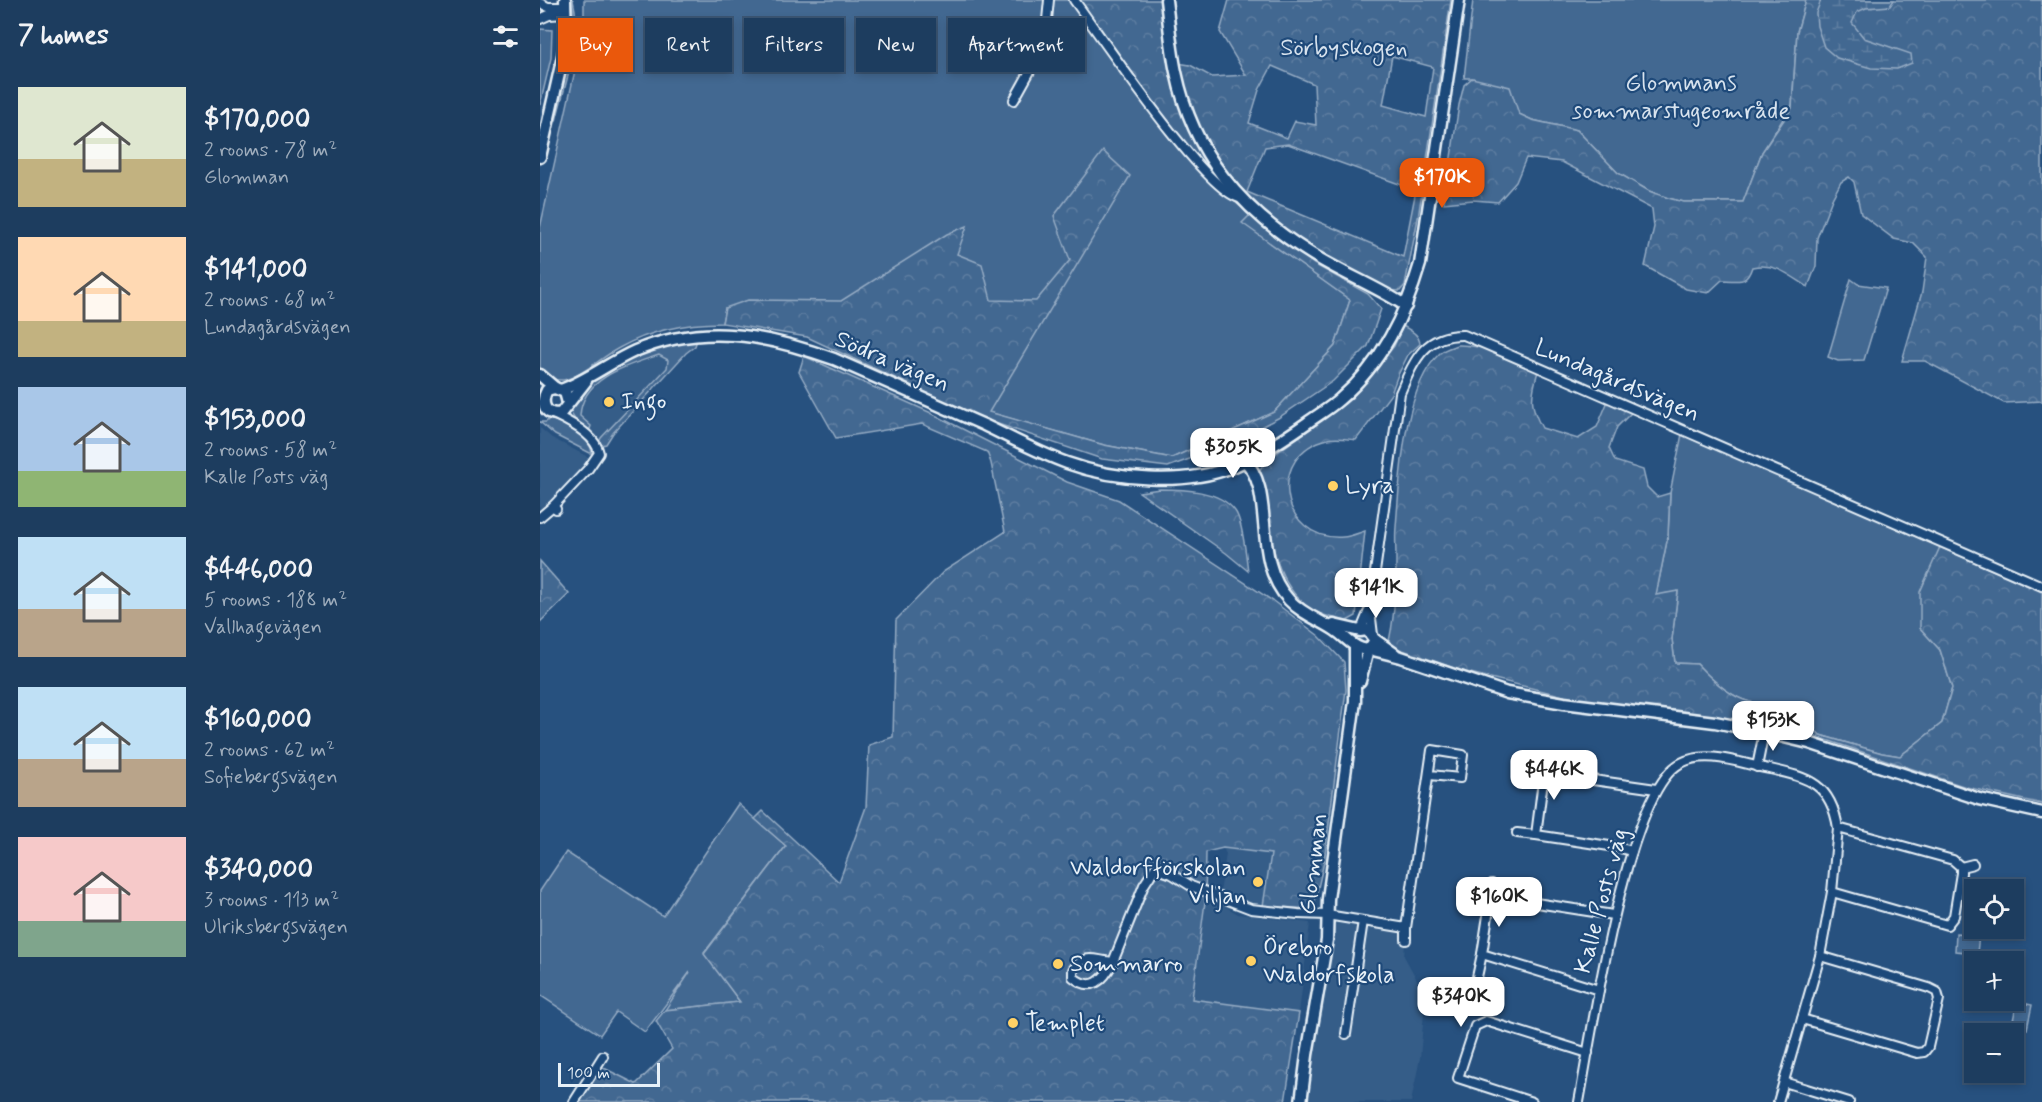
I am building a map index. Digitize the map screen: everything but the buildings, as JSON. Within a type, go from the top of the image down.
[{"type":"street","points":[[1014,100],[1039,56],[1046,30],[1049,0]]},
{"type":"street","points":[[1074,0],[1172,134],[1218,185],[1233,197],[1240,198]]},
{"type":"street","points":[[1166,0],[1176,72],[1190,118],[1214,165],[1240,198],[1290,240],[1336,269],[1406,306]]},
{"type":"street","points":[[1371,643],[1361,650],[1323,622],[1300,610],[1279,587],[1270,570],[1266,551],[1259,485],[1252,468],[1244,460],[1287,436],[1340,398],[1368,370],[1383,350],[1406,306],[1419,264],[1459,0]]},
{"type":"street","points":[[540,3],[548,7],[566,7]]},
{"type":"street","points":[[540,18],[566,7]]},
{"type":"street","points":[[540,154],[564,52],[566,7]]},
{"type":"street","name":"Södra vägen","points":[[558,389],[636,351],[663,342],[700,335],[742,334],[804,348],[834,359],[1067,463],[1111,475],[1141,478],[1173,477],[1244,460]]},
{"type":"street","name":"Lundagårdsvägen","points":[[1371,643],[1370,608],[1400,393],[1411,367],[1430,343],[1451,335],[1464,335],[2042,586]]},
{"type":"street","name":"Södra vägen","points":[[568,405],[592,374]]},
{"type":"street","points":[[540,375],[567,395],[569,418],[572,423]]},
{"type":"street","points":[[540,517],[554,507],[588,470],[599,453],[598,447],[572,423],[545,410],[541,398],[547,390],[558,389]]},
{"type":"street","points":[[540,417],[561,413],[568,405]]},
{"type":"street","name":"Lundagårdsvägen","points":[[1360,631],[1370,608]]},
{"type":"street","points":[[1323,622],[1360,631],[1367,630],[1371,643],[1401,657],[1507,693],[1564,703],[1715,722],[1764,732],[1809,743],[1979,799],[2042,813]]},
{"type":"street","points":[[1355,645],[1354,636],[1360,631]]},
{"type":"street","name":"Glomman","points":[[1355,701],[1371,643]]},
{"type":"street","name":"Glomman","points":[[1301,1102],[1327,940],[1328,915],[1355,701],[1355,645]]},
{"type":"street","points":[[1757,767],[1764,732]]},
{"type":"street","points":[[1406,940],[1432,750],[1463,754],[1460,778],[1430,775]]},
{"type":"street","name":"Kalle Posts väg","points":[[1579,1102],[1613,915],[1632,851],[1656,789],[1671,770],[1690,759],[1714,758],[1792,774],[1810,780],[1821,787],[1830,799],[1838,828],[1832,892],[1820,956],[1778,1102]]},
{"type":"street","points":[[1526,769],[1656,789]]},
{"type":"street","points":[[1536,836],[1544,773]]},
{"type":"street","points":[[1838,828],[1953,860],[1960,867]]},
{"type":"street","points":[[1517,833],[1632,851]]},
{"type":"street","points":[[1960,867],[1973,864]]},
{"type":"street","points":[[1832,892],[1947,925],[1951,923],[1954,916],[1960,867]]},
{"type":"street","points":[[1113,962],[1083,960],[1073,970],[1073,977],[1092,984],[1099,982],[1107,975],[1113,962],[1144,885],[1155,868],[1172,874],[1191,886],[1251,909],[1328,915],[1406,928]]},
{"type":"street","points":[[1477,977],[1492,884]]},
{"type":"street","points":[[1491,896],[1613,915]]},
{"type":"street","points":[[1346,1034],[1363,921]]},
{"type":"street","points":[[1482,954],[1599,990]]},
{"type":"street","points":[[1802,1019],[1917,1053],[1924,1052],[1928,1047],[1939,999],[1937,992],[1820,956]]},
{"type":"street","points":[[1532,1102],[1454,1077],[1474,1026],[1482,1022],[1588,1053]]},
{"type":"street","points":[[574,1102],[603,1056]]},
{"type":"street","points":[[1784,1082],[1849,1102]]},
{"type":"shaded area","points":[[659,355],[668,360],[667,368],[599,442],[586,430],[580,416],[580,406],[586,397],[602,379],[619,368]]},
{"type":"shaded area","points":[[540,428],[552,438],[586,456],[589,461],[540,514]]},
{"type":"shaded area","name":"Waldorfförskolan Viljan","points":[[1223,848],[1288,856],[1302,909],[1263,906],[1220,893],[1226,854]]},
{"type":"shaded area","name":"Örebro Waldorfskola","points":[[1205,902],[1219,903],[1238,914],[1310,923],[1299,1013],[1192,999]]},
{"type":"shaded area","points":[[1335,923],[1406,930],[1404,956],[1422,989],[1425,1001],[1420,1058],[1411,1102],[1306,1102],[1309,1071]]},
{"type":"green space","points":[[571,0],[573,0],[576,18],[573,18]]},
{"type":"green space","points":[[584,0],[1077,0],[1220,190],[1251,215],[1243,223],[1350,300],[1335,346],[1274,412],[1172,458],[1104,445],[988,412],[807,331],[725,308],[722,323],[682,326],[643,336],[619,348],[577,375],[563,380],[552,378],[546,375],[540,367],[540,228],[575,72],[633,72],[633,18],[584,18]]},
{"type":"green space","points":[[1078,0],[1160,0],[1170,73],[1180,109],[1199,150],[1230,192],[1172,133]]},
{"type":"green space","name":"Sörbyskogen","points":[[1229,0],[1451,0],[1418,218],[1405,285],[1400,291],[1386,290],[1330,262],[1267,220],[1214,159],[1191,110],[1177,63],[1190,65],[1212,77],[1246,75],[1220,32]],"holes":[[[1392,56],[1433,67],[1426,117],[1383,105]],[[1272,66],[1314,84],[1316,125],[1295,121],[1287,138],[1249,123],[1259,90]],[[1288,144],[1416,190],[1403,257],[1247,192],[1265,147]]]},
{"type":"green space","name":"Glommans sommarstugeområde","points":[[1473,0],[1806,0],[1797,32],[1792,105],[1762,152],[1743,202],[1684,202],[1649,191],[1618,173],[1577,130],[1532,120],[1519,114],[1473,78],[1464,78]]},
{"type":"green space","points":[[1806,0],[2042,0],[2042,401],[2004,403],[1925,361],[1902,361],[1922,292],[1927,257],[1913,243],[1894,239],[1861,214],[1854,182],[1849,177],[1841,182],[1832,199],[1817,238],[1816,266],[1808,287],[1782,271],[1760,266],[1752,267],[1745,279],[1722,280],[1708,293],[1686,289],[1645,266],[1654,227],[1652,209],[1562,162],[1526,158],[1516,182],[1498,202],[1473,200],[1444,203],[1459,105],[1464,85],[1472,78],[1510,87],[1519,114],[1532,120],[1577,130],[1618,173],[1649,191],[1684,202],[1743,202],[1762,152],[1792,108],[1797,32]]},
{"type":"green space","points":[[1821,0],[1894,0],[1890,6],[1866,8],[1857,12],[1852,23],[1864,38],[1911,54],[1912,63],[1897,69],[1871,68],[1837,58],[1824,47],[1817,26],[1816,13]]},
{"type":"green space","points":[[540,29],[552,30],[551,58],[540,105]]},
{"type":"green space","points":[[564,72],[569,72],[556,121],[553,119]]},
{"type":"green space","points":[[1103,151],[1130,176],[989,412],[1104,445],[1172,458],[1274,412],[1335,346],[1350,300],[1242,223],[1250,215],[1314,264],[1368,294],[1381,309],[1368,346],[1333,381],[1278,418],[1222,447],[1168,467],[1102,459],[983,419],[807,337],[722,323],[725,308],[748,300],[841,301],[947,234],[967,226],[957,254],[982,264],[991,300],[1036,301],[1070,260],[1054,216]]},
{"type":"green space","points":[[1851,279],[1858,284],[1886,288],[1864,360],[1838,361],[1828,357]]},
{"type":"green space","points":[[1403,326],[1416,335],[1420,344],[1408,355],[1391,394],[1356,440],[1331,438],[1308,447],[1295,461],[1289,477],[1288,495],[1294,512],[1305,526],[1321,535],[1343,537],[1365,531],[1356,616],[1347,621],[1312,610],[1295,594],[1285,579],[1272,544],[1260,470],[1264,462],[1351,399],[1394,346]]},
{"type":"green space","points":[[697,340],[695,346],[613,433],[606,444],[602,445],[599,442],[601,438],[667,368],[668,360],[659,355],[621,368],[598,382],[589,391],[580,416],[591,426],[590,429],[581,426],[571,413],[577,397],[589,383],[605,372],[642,354]]},
{"type":"green space","points":[[1457,345],[1488,350],[1538,371],[1533,406],[1542,428],[1578,439],[1597,427],[1608,401],[1632,412],[1617,427],[1609,448],[1615,461],[1643,470],[1647,487],[1657,497],[1670,493],[1668,536],[1656,595],[1678,591],[1672,639],[1675,663],[1697,664],[1728,692],[1743,700],[1783,708],[1791,717],[1805,719],[1820,735],[1900,756],[1942,723],[1952,688],[1940,650],[1920,628],[1920,592],[1940,547],[2042,592],[2042,804],[1966,787],[1818,737],[1767,723],[1576,699],[1466,672],[1388,645],[1395,602],[1399,484],[1411,411],[1418,388],[1428,369],[1442,352]]},
{"type":"green space","points":[[804,356],[929,412],[1067,482],[1119,500],[1273,601],[1319,636],[1344,662],[1346,690],[1324,862],[1313,909],[1263,906],[1271,854],[1223,848],[1206,852],[1205,902],[1192,999],[1299,1013],[1285,1102],[579,1102],[600,1066],[636,1084],[672,1049],[656,1021],[665,1010],[740,1002],[704,954],[786,846],[755,819],[763,811],[839,882],[866,807],[869,745],[893,737],[896,620],[943,572],[1005,532],[987,452],[922,424],[836,438],[799,372]]},
{"type":"green space","points":[[549,419],[569,427],[581,436],[587,441],[592,453],[555,435],[540,422],[546,422]]},
{"type":"green space","points":[[1682,434],[1940,547],[1920,628],[1940,650],[1952,688],[1942,723],[1900,756],[1820,735],[1805,719],[1791,717],[1783,708],[1743,700],[1728,692],[1697,664],[1675,663],[1672,639],[1678,592],[1656,595],[1668,536],[1670,493]]},
{"type":"green space","points":[[1160,489],[1200,492],[1228,504],[1238,516],[1248,571],[1139,492]]},
{"type":"green space","points":[[540,561],[569,594],[540,622]]},
{"type":"green space","points":[[738,804],[786,846],[704,953],[740,1002],[665,1010],[690,972],[645,1032],[616,1012],[600,1035],[540,995],[540,891],[566,852],[663,916]]},
{"type":"green space","points":[[1956,933],[1964,934],[1964,939],[1979,939],[1977,951],[1955,951]]},
{"type":"green space","points":[[2024,1003],[2032,1005],[2027,1029],[2024,1028],[2024,1023],[2012,1023],[2015,1011],[2024,1011]]},
{"type":"place","name":"Ingo","points":[[609,402]]},
{"type":"place","name":"Lyra","points":[[1333,486]]},
{"type":"place","name":"Waldorfförskolan Viljan","points":[[1258,882]]},
{"type":"place","name":"Örebro Waldorfskola","points":[[1251,961]]},
{"type":"place","name":"Sommarro","points":[[1058,964]]},
{"type":"place","name":"Templet","points":[[1013,1023]]}]
